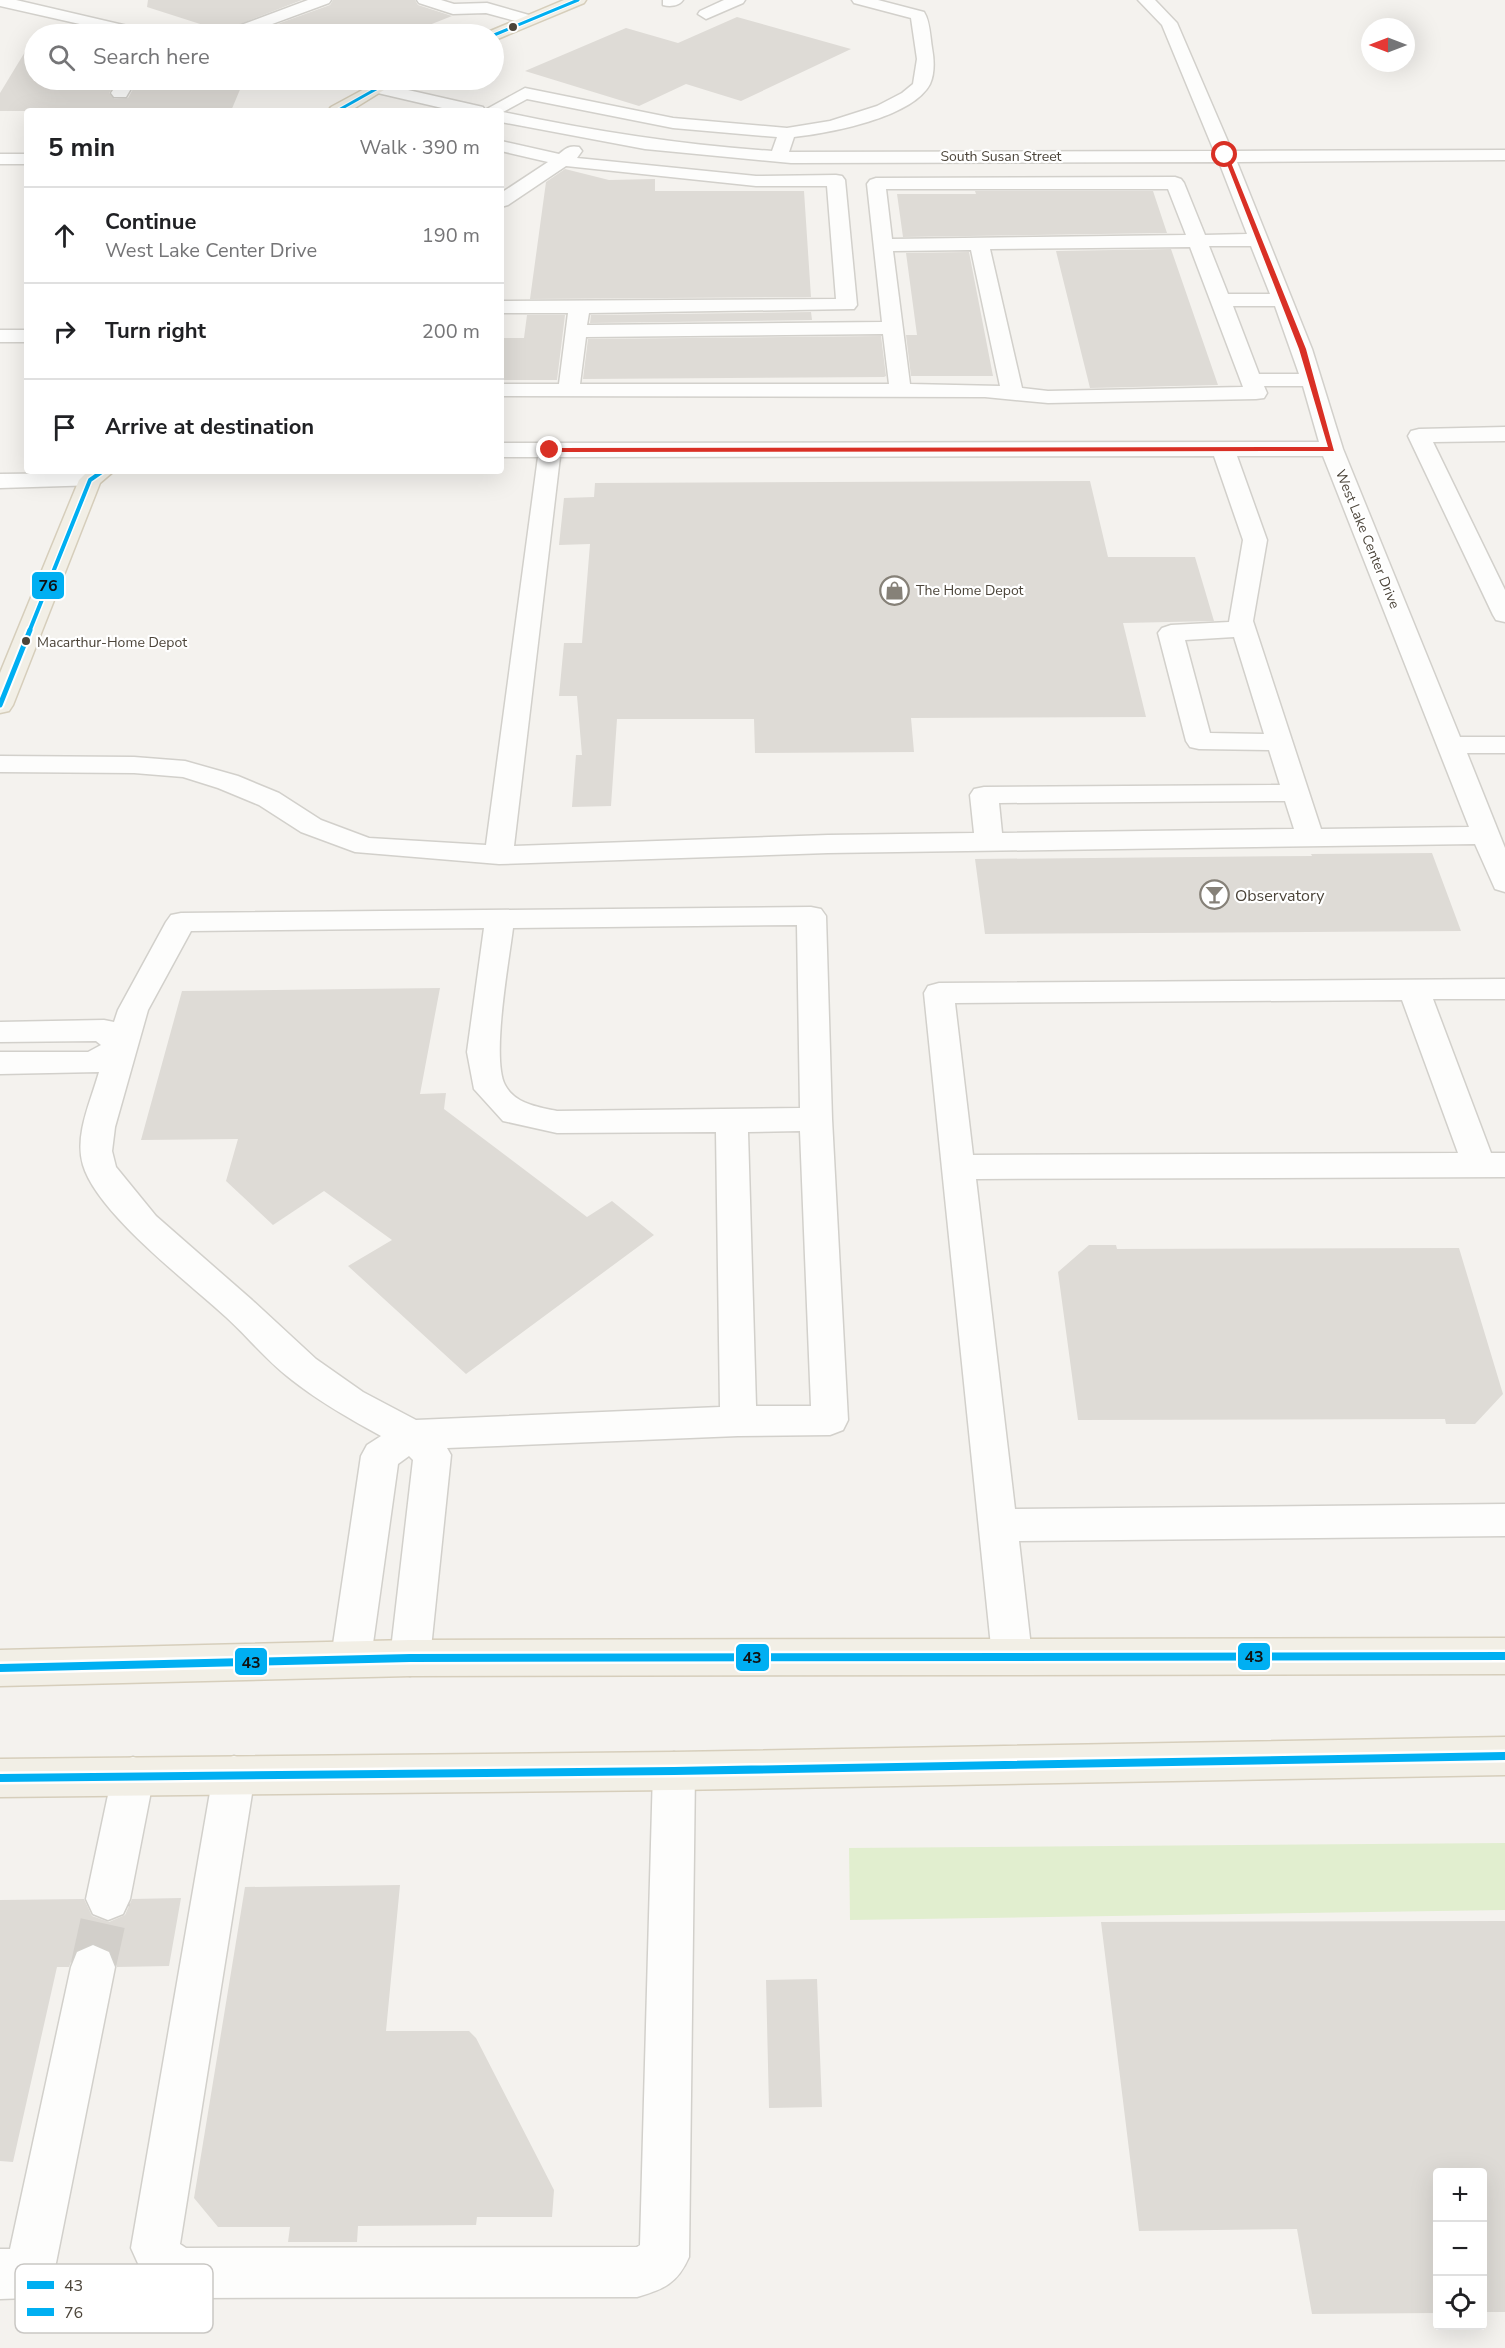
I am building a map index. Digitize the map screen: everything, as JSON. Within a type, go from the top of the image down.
[{"type":"main road","points":[[504,30],[578,0]]},
{"type":"main road","points":[[342,108],[374,90]]},
{"type":"main road","points":[[0,705],[92,474]]},
{"type":"main road","points":[[0,1668],[351,1658],[1505,1656]]},
{"type":"main road","points":[[0,1778],[674,1771],[1505,1756]]},
{"type":"street","points":[[258,24],[323,0]]},
{"type":"street","points":[[425,0],[453,9],[487,4],[530,20]]},
{"type":"street","points":[[706,14],[737,0]]},
{"type":"street","points":[[498,108],[525,93],[673,123],[787,133],[837,127],[873,116],[911,96],[922,83],[925,68],[918,15],[860,0]]},
{"type":"street","name":"West Lake Center Drive","points":[[1146,0],[1169,23],[1225,155],[1302,349],[1323,412],[1332,449],[1505,883]]},
{"type":"street","points":[[0,1],[99,24]]},
{"type":"street","points":[[69,17],[91,8]]},
{"type":"street","points":[[409,90],[467,108]]},
{"type":"street","name":"South Susan Street","points":[[504,118],[590,136],[717,153],[779,157],[1505,155]]},
{"type":"street","points":[[779,157],[787,133]]},
{"type":"street","points":[[504,199],[563,160],[590,136]]},
{"type":"street","points":[[504,147],[563,160],[756,181],[836,180],[876,184],[1175,183],[1256,393],[1048,397],[985,391],[504,390]]},
{"type":"street","points":[[504,307],[847,304],[833,157]]},
{"type":"street","points":[[0,159],[24,159]]},
{"type":"street","points":[[876,184],[900,391]]},
{"type":"street","points":[[883,245],[1259,240]]},
{"type":"street","points":[[980,244],[1012,393]]},
{"type":"street","points":[[1220,300],[1283,300]]},
{"type":"street","points":[[569,390],[579,307]]},
{"type":"street","points":[[555,328],[893,328]]},
{"type":"street","points":[[0,336],[24,336]]},
{"type":"street","points":[[1251,380],[1311,380]]},
{"type":"street","points":[[1505,434],[1419,436],[1505,615]]},
{"type":"street","points":[[1223,449],[1255,540],[1241,621],[1310,837]]},
{"type":"street","points":[[504,450],[1332,449]]},
{"type":"street","points":[[499,855],[550,450]]},
{"type":"street","points":[[0,481],[92,474]]},
{"type":"street","points":[[1243,629],[1171,633],[1199,741],[1280,742]]},
{"type":"street","points":[[1450,745],[1505,745]]},
{"type":"street","points":[[0,764],[134,765],[185,770],[228,782],[269,799],[311,826],[365,846],[499,855],[817,844],[1486,835]]},
{"type":"street","points":[[989,842],[984,795],[1296,793]]},
{"type":"street","points":[[351,1658],[380,1456],[412,1435],[738,1421],[830,1420],[816,1119],[811,916],[181,922],[133,1010],[104,1107],[96,1151],[100,1168],[111,1186],[144,1225],[240,1309],[303,1369],[350,1402],[412,1435],[432,1455],[410,1658]]},
{"type":"street","points":[[500,918],[483,1052],[490,1089],[514,1113],[557,1122],[816,1119]]},
{"type":"street","points":[[1012,1656],[939,993],[1505,989]]},
{"type":"street","points":[[958,1167],[1492,1165],[1414,990]]},
{"type":"street","points":[[0,1032],[104,1030],[122,1047]]},
{"type":"street","points":[[0,1063],[93,1063],[122,1047]]},
{"type":"street","points":[[732,1121],[738,1421]]},
{"type":"street","points":[[998,1525],[1505,1520]]},
{"type":"street","points":[[213,2273],[637,2272],[651,2268],[664,2257],[674,1771]]},
{"type":"street","points":[[165,2264],[158,2260],[155,2248],[234,1775]]},
{"type":"street","points":[[108,1899],[133,1776]]},
{"type":"street","points":[[31,2264],[93,1967]]},
{"type":"green space","points":[[1505,1843],[1505,1910],[850,1920],[849,1848]]},
{"type":"building","points":[[148,0],[302,0],[240,24],[200,24],[147,7]]},
{"type":"building","points":[[333,0],[415,0],[418,5],[452,16],[432,24],[278,24],[330,5]]},
{"type":"building","points":[[737,17],[851,49],[741,101],[686,84],[639,106],[525,71],[626,28],[678,43]]},
{"type":"building","points":[[24,53],[24,90],[111,90],[109,93],[114,99],[128,98],[132,90],[240,90],[232,108],[24,108],[24,111],[0,111],[0,93]]},
{"type":"building","points":[[565,169],[609,180],[655,179],[655,191],[804,191],[811,297],[530,299],[546,182]]},
{"type":"building","points":[[975,191],[1153,191],[1167,233],[903,237],[897,194],[976,194]]},
{"type":"building","points":[[1171,249],[1218,385],[1090,388],[1056,251]]},
{"type":"building","points":[[969,252],[993,376],[911,376],[906,335],[917,335],[906,253]]},
{"type":"building","points":[[811,312],[812,320],[590,323],[591,315]]},
{"type":"building","points":[[527,315],[565,315],[557,380],[504,380],[504,338],[524,338]]},
{"type":"building","points":[[881,336],[886,376],[884,377],[583,379],[588,339]]},
{"type":"building","name":"The Home Depot","points":[[1090,481],[1108,557],[1195,557],[1214,621],[1123,623],[1146,717],[911,718],[914,752],[755,753],[754,719],[617,719],[611,806],[572,807],[576,755],[582,755],[577,696],[559,696],[564,643],[582,643],[590,544],[559,545],[564,498],[594,497],[595,483]]},
{"type":"building","name":"Observatory","points":[[1432,853],[1461,931],[985,934],[975,859],[1312,856],[1311,854]]},
{"type":"building","points":[[440,988],[420,1094],[446,1093],[444,1109],[587,1217],[612,1201],[654,1235],[466,1374],[348,1266],[392,1240],[324,1191],[273,1225],[226,1181],[238,1139],[141,1140],[182,991]]},
{"type":"building","points":[[1089,1245],[1116,1245],[1117,1249],[1459,1248],[1503,1394],[1475,1424],[1446,1424],[1445,1419],[1078,1420],[1058,1272]]},
{"type":"building","points":[[400,1885],[386,2031],[469,2031],[476,2038],[554,2190],[552,2217],[477,2217],[476,2225],[358,2226],[357,2242],[288,2242],[290,2227],[218,2227],[194,2198],[245,1887]]},
{"type":"building","points":[[181,1898],[169,1966],[117,1967],[110,1950],[92,1943],[76,1950],[69,1967],[57,1967],[13,2162],[0,2161],[0,1900],[84,1899],[92,1916],[109,1922],[125,1915],[132,1899]]},
{"type":"building","points":[[1505,1921],[1505,2312],[1487,2312],[1487,2168],[1433,2168],[1433,2313],[1312,2314],[1297,2229],[1139,2231],[1101,1922]]},
{"type":"building","points":[[817,1979],[822,2107],[769,2108],[766,1980]]},
{"type":"tunnel","points":[[93,1967],[108,1899]]},
{"type":"transit line","name":"76","points":[[504,31],[578,0]]},
{"type":"transit line","name":"76","points":[[342,108],[374,90]]},
{"type":"transit line","name":"76","points":[[0,705],[90,480],[99,474]]},
{"type":"transit line","name":"43","points":[[0,1668],[410,1658],[1505,1656]]},
{"type":"transit line","name":"43","points":[[0,1778],[674,1771],[1505,1756]]},
{"type":"place","name":"The Home Depot","points":[[895,590]]},
{"type":"place","name":"Macarthur-Home Depot","points":[[26,641]]},
{"type":"place","name":"Observatory","points":[[1214,895]]},
{"type":"route","points":[[550,450],[1332,449],[1323,412],[1302,349],[1225,155]]}]
